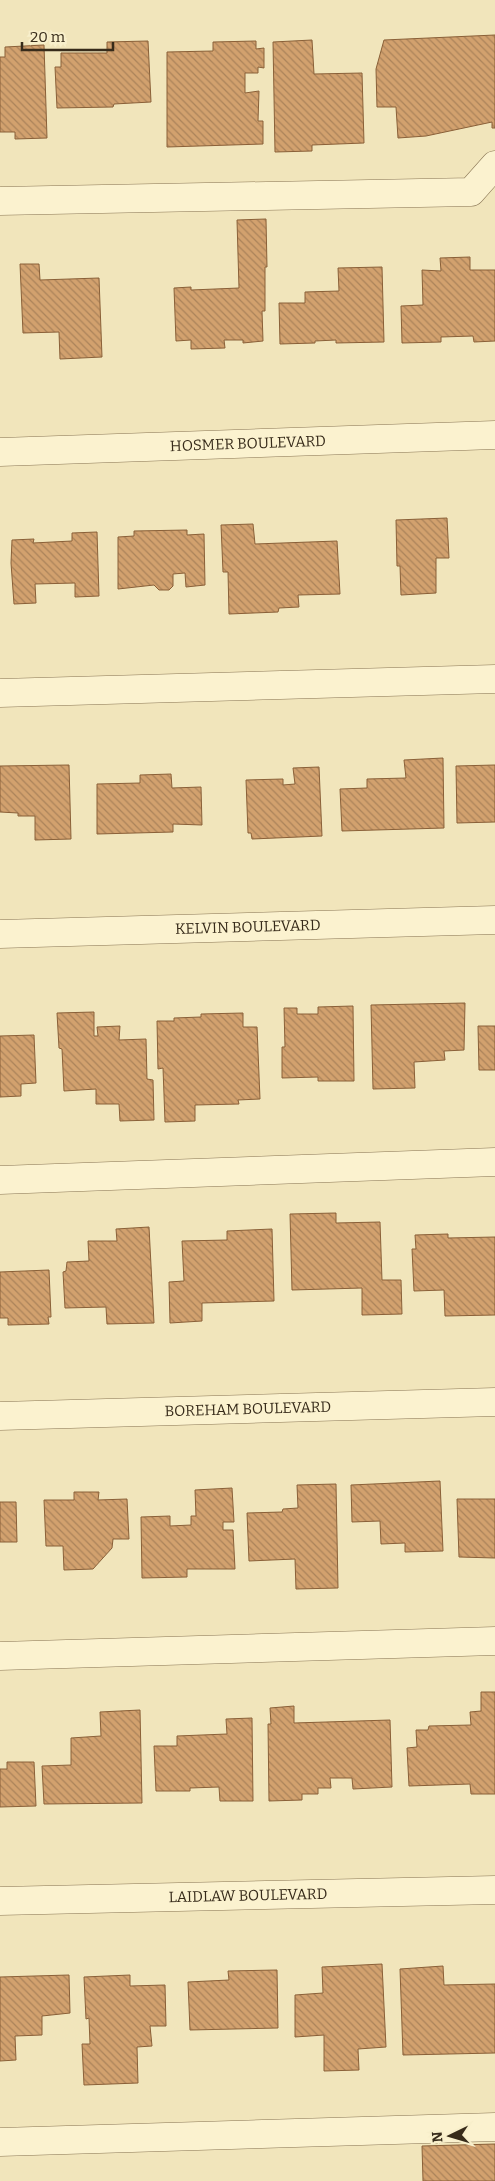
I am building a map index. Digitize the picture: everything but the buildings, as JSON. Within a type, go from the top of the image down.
[{"type":"street","points":[[0,201],[471,192],[495,164]]},
{"type":"street","name":"HOSMER BOULEVARD","points":[[0,452],[495,435]]},
{"type":"street","points":[[0,693],[495,679]]},
{"type":"street","name":"KELVIN BOULEVARD","points":[[0,934],[495,920]]},
{"type":"street","points":[[0,1180],[495,1162]]},
{"type":"street","name":"BOREHAM BOULEVARD","points":[[0,1416],[495,1402]]},
{"type":"street","points":[[0,1656],[495,1641]]},
{"type":"street","name":"LAIDLAW BOULEVARD","points":[[0,1901],[495,1890]]},
{"type":"street","points":[[0,2142],[495,2127]]}]
